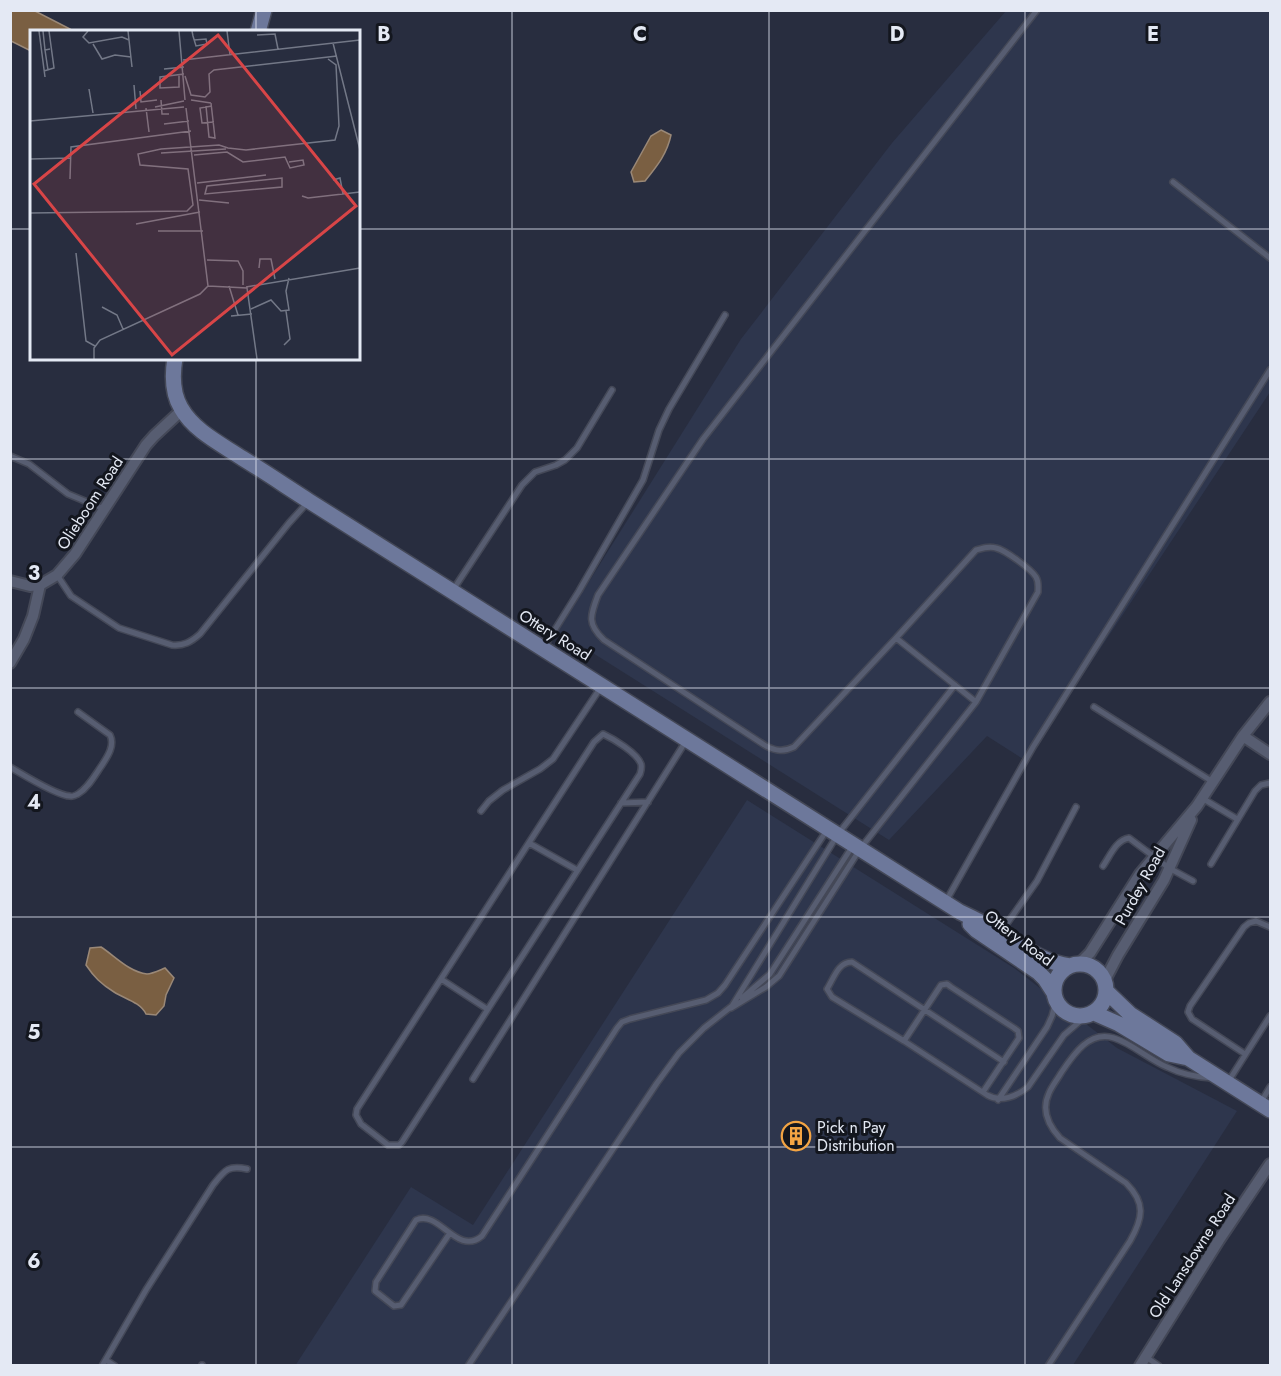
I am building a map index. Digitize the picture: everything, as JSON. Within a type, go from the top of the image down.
[{"type":"street","points":[[259,30],[264,10]]},
{"type":"street","name":"Ottery Road","points":[[175,360],[174,391],[182,410],[194,424],[211,437],[945,903],[1041,958],[1059,964],[1075,964]]},
{"type":"street","name":"Olieboom Road","points":[[40,585],[57,575],[75,554],[146,445],[182,410]]},
{"type":"street","points":[[10,581],[30,586],[40,585],[33,616],[24,639],[10,663]]},
{"type":"street","name":"Purdey Road","points":[[1075,964],[1090,953],[1140,874],[1200,802],[1243,736],[1270,702]]},
{"type":"street","points":[[1243,736],[1270,754]]},
{"type":"street","name":"Purdey Road","points":[[1106,986],[1118,955],[1156,894],[1200,802]]},
{"type":"street","name":"Ottery Road","points":[[960,912],[976,930],[1038,972],[1045,979],[1055,997]]},
{"type":"street","points":[[1188,1058],[1168,1054],[1119,1024],[1090,1015],[1068,1014],[1061,1008],[1055,997],[1054,985],[1058,977],[1063,970],[1075,964],[1091,965],[1100,971],[1106,986],[1130,1014],[1175,1043],[1188,1058],[1265,1107]]},
{"type":"street","points":[[1090,1015],[1105,1000],[1106,986]]},
{"type":"street","name":"Old Lansdowne Road","points":[[1143,1361],[1270,1164]]},
{"type":"lane","points":[[468,1365],[679,1053],[704,1028],[770,974],[857,846],[976,702],[1038,592],[1037,578],[1004,551],[986,547],[976,550],[794,747],[785,751],[776,751],[766,746],[604,640],[591,624],[592,612],[598,595],[703,439],[1037,10]]},
{"type":"lane","points":[[1173,182],[1270,255]]},
{"type":"lane","points":[[543,649],[643,480],[659,430],[669,409],[725,315]]},
{"type":"lane","points":[[945,903],[1034,747],[1270,370]]},
{"type":"lane","points":[[452,592],[528,477],[565,460],[577,448],[612,390]]},
{"type":"lane","points":[[10,456],[29,464],[68,494],[104,509]]},
{"type":"lane","points":[[57,575],[71,596],[119,628],[172,645],[186,644],[200,634],[309,501]]},
{"type":"lane","points":[[896,638],[976,702]]},
{"type":"lane","points":[[450,1233],[401,1305],[394,1306],[375,1291],[376,1282],[416,1220],[421,1217],[429,1218],[466,1241],[476,1240],[482,1236],[622,1022],[640,1015],[706,1000],[718,993],[833,831],[955,685]]},
{"type":"lane","points":[[481,811],[503,790],[540,769],[552,759],[602,686]]},
{"type":"lane","points":[[1094,707],[1213,782]]},
{"type":"lane","points":[[10,768],[64,795],[71,797],[77,795],[90,782],[112,746],[110,735],[78,712]]},
{"type":"lane","points":[[603,734],[626,748],[640,763],[642,768],[640,774],[402,1142],[399,1145],[388,1145],[361,1124],[356,1115],[357,1109],[529,843],[594,741],[603,734]]},
{"type":"lane","points":[[473,1079],[687,739]]},
{"type":"lane","points":[[1211,864],[1255,791],[1261,785],[1270,783]]},
{"type":"lane","points":[[621,803],[648,802]]},
{"type":"lane","points":[[1200,802],[1237,819]]},
{"type":"lane","points":[[1000,933],[1024,901],[1076,807]]},
{"type":"lane","points":[[731,1008],[833,831]]},
{"type":"lane","points":[[1103,866],[1119,842],[1129,838],[1169,868],[1193,881]]},
{"type":"lane","points":[[529,843],[577,870]]},
{"type":"lane","points":[[1245,1054],[1192,1019],[1188,1012],[1244,927],[1256,921],[1270,927]]},
{"type":"lane","points":[[1004,1062],[852,962],[841,965],[827,988],[830,995],[998,1100],[1028,1087],[1064,1035],[1090,1015]]},
{"type":"lane","points":[[441,979],[488,1009]]},
{"type":"lane","points":[[904,1041],[941,985],[947,984],[1014,1028],[1019,1034],[1019,1038],[983,1092]]},
{"type":"lane","points":[[998,1100],[1047,1027],[1052,1016],[1055,997]]},
{"type":"lane","points":[[1048,1365],[1137,1230],[1141,1216],[1136,1192],[1052,1130],[1045,1111],[1050,1091],[1080,1048],[1097,1037],[1107,1036],[1117,1039],[1174,1071],[1223,1081],[1245,1054],[1270,1016]]},
{"type":"lane","points":[[1265,1107],[1270,1087]]},
{"type":"lane","points":[[102,1365],[146,1290],[221,1174],[234,1166],[247,1169]]},
{"type":"lane","points":[[106,1360],[115,1365]]},
{"type":"lane","points":[[1143,1361],[1160,1365]]},
{"type":"shaded area","points":[[11,10],[35,11],[70,29],[30,30],[30,50],[11,41]]},
{"type":"shaded area","points":[[1006,11],[1270,11],[1270,392],[1026,761],[987,736],[889,840],[558,631],[741,339],[892,143]]},
{"type":"shaded area","points":[[661,130],[671,135],[664,154],[645,181],[634,182],[631,172],[651,136]]},
{"type":"shaded area","points":[[747,800],[1014,968],[1117,1048],[1237,1111],[1073,1365],[295,1366],[411,1187],[473,1225]]},
{"type":"shaded area","points":[[101,947],[140,973],[154,973],[165,968],[174,978],[166,995],[164,1006],[156,1015],[146,1014],[140,1006],[109,989],[92,973],[86,965],[90,948]]},
{"type":"place","name":"Pick n Pay Distribution","points":[[796,1136]]}]
